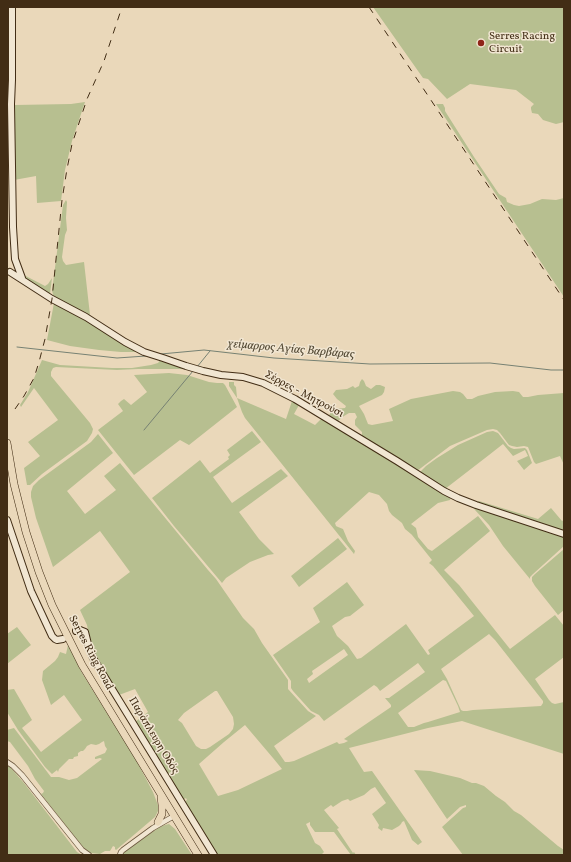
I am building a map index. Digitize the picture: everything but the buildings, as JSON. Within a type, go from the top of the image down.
[{"type":"main road","name":"Serres Ring Road","points":[[7,444],[14,484],[26,532],[52,605],[82,665],[198,855]]},
{"type":"main road","points":[[158,822],[162,814],[160,792]]},
{"type":"street","points":[[12,7],[11,104],[13,227],[15,259],[22,279]]},
{"type":"street","name":"Σέρρες - Μητρούσι","points":[[10,272],[52,299],[86,317],[125,342],[144,352],[203,371],[221,375],[244,377],[263,383],[295,399],[358,436],[444,491],[476,505],[564,534]]},
{"type":"street","points":[[7,520],[31,591],[52,636],[58,640],[63,638]]},
{"type":"street","name":"Παράπλευρη Οδός","points":[[76,631],[80,630],[85,632],[89,648],[94,658],[214,855]]},
{"type":"street","points":[[7,762],[22,775],[82,850],[89,855]]},
{"type":"street","points":[[152,828],[166,815],[173,814]]},
{"type":"street","points":[[115,855],[120,855],[123,850],[173,814]]},
{"type":"green space","name":"Serres Racing Circuit","points":[[373,7],[564,7],[564,122],[556,124],[543,120],[538,114],[532,113],[531,107],[534,104],[516,90],[470,84],[447,99],[428,79],[423,78]]},
{"type":"green space","points":[[85,102],[72,141],[65,170],[61,201],[37,203],[36,176],[14,180],[13,106],[71,104]]},
{"type":"green space","points":[[436,104],[443,104],[445,111],[474,157],[499,194],[506,198],[507,202],[519,206],[530,204],[542,199],[556,200],[564,198],[564,297]]},
{"type":"green space","points":[[66,200],[67,230],[62,257],[66,265],[84,262],[90,315],[55,298],[52,291],[63,205]]},
{"type":"green space","points":[[22,274],[45,286],[52,278],[50,294],[27,280]]},
{"type":"green space","points":[[54,303],[91,322],[143,352],[99,350],[70,346],[47,340]]},
{"type":"green space","points":[[161,359],[212,375],[184,369],[117,370],[53,368],[51,376],[90,423],[93,429],[87,441],[42,474],[30,485],[27,485],[24,468],[40,456],[28,442],[58,420],[34,388],[21,407],[20,405],[28,392],[42,360],[60,365],[132,368],[158,363]]},
{"type":"green space","points":[[169,373],[187,375],[209,382],[223,383],[237,407],[189,445],[180,440],[134,475],[98,430],[123,411],[118,404],[121,401],[124,399],[131,405],[147,392],[134,375]]},
{"type":"green space","points":[[242,378],[256,381],[275,390],[308,409],[299,405],[294,414],[315,425],[321,419],[313,414],[314,412],[451,496],[450,500],[438,503],[411,524],[416,528],[418,537],[428,549],[432,551],[478,516],[490,531],[444,570],[459,585],[510,649],[555,615],[564,626],[564,657],[535,679],[552,703],[555,704],[564,702],[564,754],[462,721],[349,748],[364,772],[372,771],[422,842],[418,845],[412,840],[404,821],[392,830],[383,828],[382,831],[378,828],[379,825],[372,814],[386,803],[375,787],[364,795],[350,801],[348,799],[342,801],[333,807],[331,805],[324,810],[339,828],[337,829],[353,853],[354,852],[356,855],[351,855],[334,832],[315,832],[310,825],[310,822],[306,824],[315,843],[320,846],[324,852],[321,855],[216,855],[185,805],[184,802],[187,800],[186,798],[183,800],[135,722],[148,712],[135,689],[119,695],[91,648],[87,625],[80,610],[130,572],[100,531],[53,567],[36,518],[31,497],[33,486],[39,480],[91,442],[98,434],[113,453],[67,491],[85,514],[116,490],[104,476],[120,463],[216,579],[243,618],[254,629],[288,680],[288,689],[308,711],[316,716],[274,746],[285,762],[294,761],[337,742],[339,744],[348,741],[344,739],[391,707],[385,698],[389,698],[425,672],[418,663],[380,691],[374,685],[324,721],[319,715],[311,711],[293,691],[291,688],[291,681],[273,655],[320,622],[313,608],[347,582],[364,605],[350,616],[345,617],[332,626],[337,636],[348,646],[357,659],[361,658],[406,624],[428,655],[430,654],[428,650],[474,616],[429,563],[432,560],[412,535],[405,529],[402,523],[392,515],[387,504],[379,495],[369,492],[335,523],[336,526],[343,529],[348,541],[355,551],[354,554],[245,418],[237,398],[286,419],[292,401],[273,390],[258,384],[238,379],[229,380],[230,379]],"holes":[[[489,634],[543,701],[543,703],[541,706],[463,711],[461,710],[441,669]],[[344,649],[348,655],[309,683],[307,679],[313,674],[312,671]],[[443,680],[446,681],[460,712],[414,727],[408,727],[398,713]],[[217,691],[233,717],[234,724],[233,729],[229,734],[210,747],[201,749],[196,746],[182,723],[178,720],[184,713]],[[245,725],[282,769],[238,790],[218,796],[199,764]]]},
{"type":"green space","points":[[362,379],[366,386],[371,389],[376,385],[385,387],[382,395],[359,406],[368,424],[372,425],[393,421],[389,409],[411,399],[453,391],[460,392],[467,399],[472,399],[495,392],[519,392],[523,397],[564,393],[564,465],[560,456],[536,464],[528,447],[509,445],[497,430],[493,429],[487,430],[450,446],[417,471],[362,436],[362,432],[355,425],[355,420],[357,417],[355,413],[349,413],[338,421],[329,415],[334,409],[345,408],[346,406],[333,394],[336,390],[347,389],[353,386],[355,388],[359,386]]},
{"type":"green space","points":[[229,382],[234,382],[237,398],[229,386]]},
{"type":"green space","points":[[252,431],[261,442],[213,477],[232,503],[281,469],[288,476],[239,512],[259,539],[274,554],[250,562],[226,578],[222,583],[152,498],[200,460],[210,473],[229,459],[228,457],[230,455],[227,450]]},
{"type":"green space","points":[[493,431],[498,433],[511,448],[525,448],[532,463],[524,470],[517,461],[528,456],[525,450],[513,456],[503,444],[445,489],[420,472],[437,458],[458,445],[487,432]]},
{"type":"green space","points":[[479,501],[538,519],[551,508],[562,521],[564,520],[564,531],[476,502]]},
{"type":"green space","points":[[476,507],[564,536],[564,546],[533,574],[530,579],[503,546],[489,525],[475,510],[474,508]]},
{"type":"green space","points":[[338,538],[347,549],[299,587],[291,576]]},
{"type":"green space","points":[[564,549],[564,610],[558,615],[535,586],[532,581],[532,577]]},
{"type":"green space","points":[[17,627],[31,645],[7,664],[7,634]]},
{"type":"green space","points":[[68,645],[82,673],[136,760],[153,792],[159,808],[155,817],[116,850],[113,846],[110,851],[105,851],[100,854],[91,853],[80,844],[41,794],[44,791],[28,766],[10,742],[7,741],[7,730],[14,728],[51,777],[59,777],[69,780],[77,778],[102,759],[95,759],[95,757],[105,753],[107,749],[104,741],[96,745],[91,744],[87,746],[83,751],[78,753],[78,756],[74,757],[73,759],[69,759],[58,772],[57,770],[52,774],[45,767],[18,730],[7,712],[7,690],[14,689],[32,720],[22,728],[41,752],[82,720],[64,695],[51,705],[42,680],[43,671],[55,661],[60,652],[66,654]]},
{"type":"green space","points":[[7,765],[24,783],[77,852],[82,855],[7,855]]},
{"type":"green space","points":[[414,770],[430,771],[460,778],[484,786],[564,850],[564,855],[463,855],[442,827],[466,807],[466,805],[460,807],[447,819]]},
{"type":"green space","points":[[169,824],[175,829],[192,855],[122,855],[125,851],[160,827]]},
{"type":"waterway","name":"χείμαρρος Αγίας Βαρβάρας","points":[[17,347],[117,358],[146,356]]},
{"type":"waterway","name":"χείμαρρος Αγίας Βαρβάρας","points":[[161,354],[204,350],[274,358],[370,364],[490,363],[551,370],[564,370]]},
{"type":"waterway","points":[[197,367],[210,351]]},
{"type":"waterway","points":[[144,430],[193,371]]},
{"type":"railway","points":[[15,409],[34,378],[45,339],[52,299],[62,200],[72,144],[87,99],[104,61],[122,7]]},
{"type":"railway","points":[[369,7],[564,300]]},
{"type":"place","name":"Serres Racing Circuit","points":[[481,43]]}]
